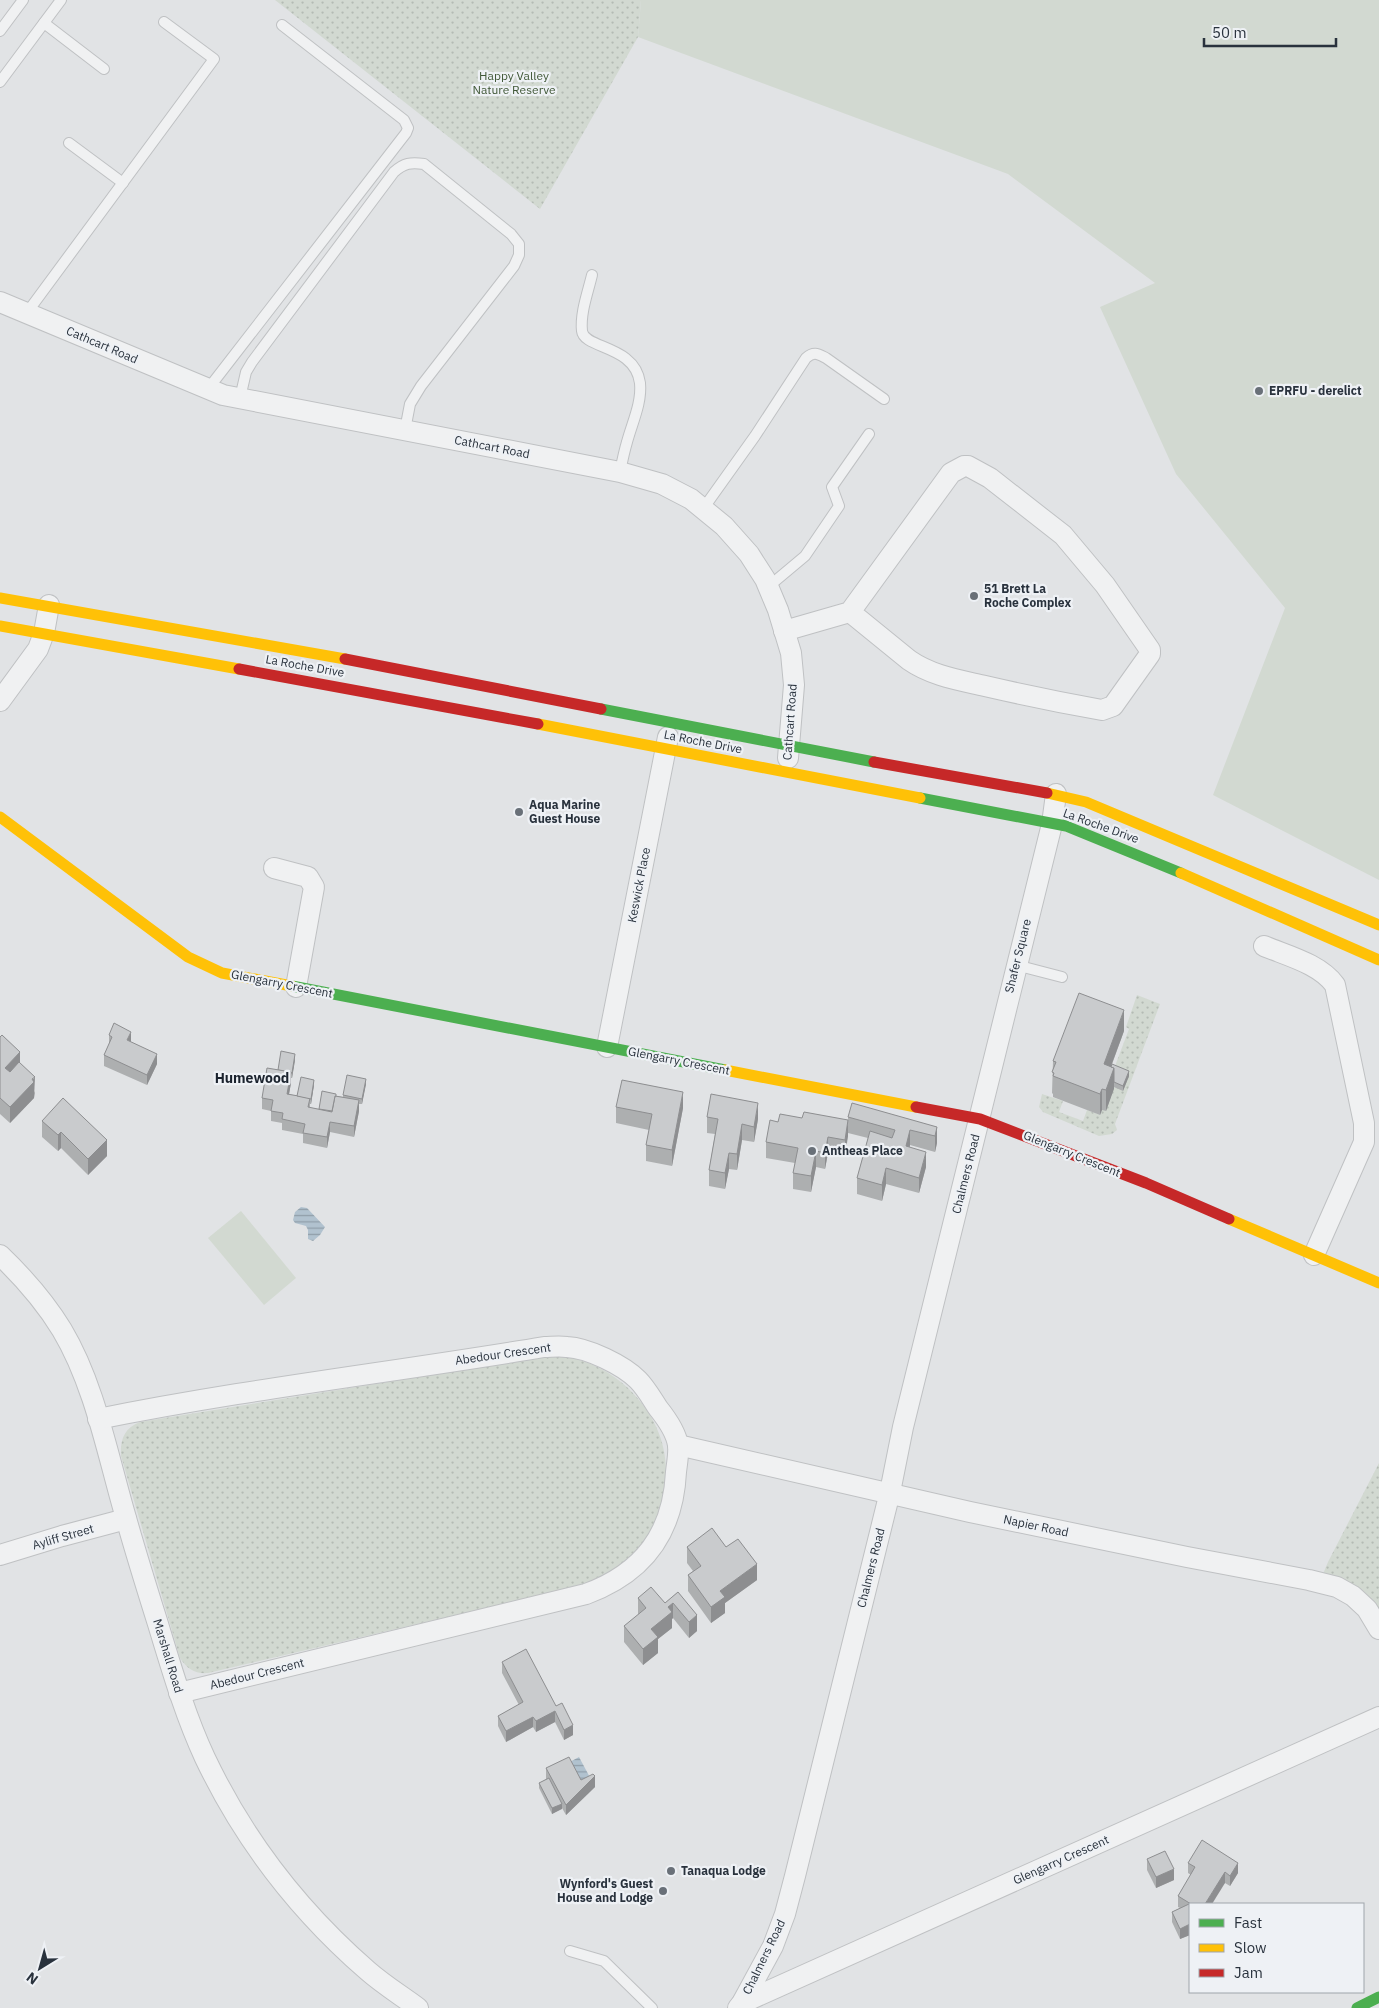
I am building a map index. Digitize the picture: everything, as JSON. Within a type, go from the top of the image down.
[{"type":"street","name":"Cathcart Road","points":[[0,302],[208,389],[240,398],[620,472],[662,484],[690,499],[724,526],[749,554],[765,579],[784,631],[791,654],[794,685],[786,772]]},
{"type":"street","points":[[784,631],[850,612],[951,473],[964,466],[968,466],[990,478],[1062,535],[1105,585],[1150,650],[1150,654],[1113,706],[1102,710],[945,677],[919,667],[850,612]]},
{"type":"street","name":"La Roche Drive","points":[[0,598],[275,646],[670,723],[790,744],[952,777],[1056,794],[1086,802],[1131,819],[1379,925]]},
{"type":"street","points":[[0,701],[31,659],[44,633],[48,605]]},
{"type":"street","name":"La Roche Drive","points":[[0,626],[666,749],[1052,824],[1091,835],[1130,851],[1375,958]]},
{"type":"street","name":"Keswick Place","points":[[607,1047],[670,723]]},
{"type":"street","name":"Shafer Square","points":[[980,1118],[1052,824],[1056,794]]},
{"type":"street","name":"Glengarry Crescent","points":[[0,817],[188,957],[222,973],[980,1118],[1146,1183],[1379,1283]]},
{"type":"street","points":[[274,868],[308,877],[314,887],[296,987]]},
{"type":"street","points":[[1375,958],[1376,942]]},
{"type":"street","points":[[1264,946],[1314,967],[1330,978],[1335,985],[1364,1123],[1364,1142],[1314,1255]]},
{"type":"street","name":"Chalmers Road","points":[[740,2006],[772,1946],[785,1914],[890,1492],[903,1426],[980,1118]]},
{"type":"street","name":"Marshall Road","points":[[0,1255],[29,1284],[63,1332],[79,1364],[98,1419],[179,1693],[206,1758],[229,1801],[243,1826],[283,1883],[320,1926],[369,1972],[418,2008]]},
{"type":"street","name":"Abedour Crescent","points":[[98,1419],[266,1390],[544,1347],[568,1346],[606,1358],[638,1380],[667,1420],[678,1444],[676,1487],[670,1511],[662,1531],[646,1556],[631,1571],[608,1586],[586,1594],[179,1693]]},
{"type":"street","name":"Napier Road","points":[[678,1444],[970,1512],[1187,1557],[1310,1580],[1337,1588],[1353,1596],[1367,1609],[1379,1629]]},
{"type":"street","name":"Ayliff Street","points":[[0,1555],[126,1519]]},
{"type":"street","name":"Glengarry Crescent","points":[[740,2006],[1379,1716]]},
{"type":"street","points":[[1357,2008],[1379,1997]]},
{"type":"lane","points":[[0,31],[23,0]]},
{"type":"lane","points":[[0,82],[61,0]]},
{"type":"lane","points":[[26,314],[214,60],[164,22]]},
{"type":"lane","points":[[44,23],[104,69]]},
{"type":"lane","points":[[208,389],[408,128],[404,120],[282,25]]},
{"type":"lane","points":[[69,143],[124,183]]},
{"type":"lane","points":[[240,398],[246,372],[252,362],[394,172],[400,166],[410,162],[424,164],[511,234],[519,244],[519,255],[514,266],[421,386],[410,404],[405,430]]},
{"type":"lane","points":[[592,274],[583,316],[582,332],[584,338],[621,354],[635,366],[640,382],[640,398],[626,444],[620,472]]},
{"type":"lane","points":[[703,509],[755,436],[806,358],[811,354],[816,353],[826,358],[884,399]]},
{"type":"lane","points":[[768,587],[805,556],[839,506],[832,487],[869,434]]},
{"type":"lane","points":[[1016,965],[1062,977]]},
{"type":"lane","points":[[570,1951],[604,1961],[652,2008]]},
{"type":"green space","name":"Happy Valley Nature Reserve","points":[[275,0],[641,0],[638,37],[540,209]]},
{"type":"green space","name":"EPRFU - derelict","points":[[641,0],[1379,0],[1379,880],[1213,795],[1285,608],[1176,474],[1100,307],[1155,283],[1008,174],[638,37]]},
{"type":"green space","points":[[1137,995],[1160,1004],[1115,1124],[1117,1130],[1112,1134],[1099,1136],[1043,1112],[1039,1107],[1042,1094],[1063,1101],[1059,1112],[1083,1121],[1087,1110],[1100,1115],[1102,1110],[1106,1110],[1114,1087],[1115,1066],[1129,1029],[1126,1027]]},
{"type":"green space","points":[[241,1211],[296,1278],[264,1305],[208,1238]]},
{"type":"green space","points":[[549,1356],[581,1360],[611,1374],[641,1402],[651,1416],[658,1431],[666,1463],[663,1498],[652,1530],[644,1543],[629,1560],[606,1575],[575,1587],[208,1673],[195,1672],[183,1662],[180,1658],[121,1456],[122,1440],[130,1428],[140,1422]]},
{"type":"green space","points":[[1379,1463],[1379,1610],[1323,1574]]},
{"type":"water","points":[[301,1207],[307,1208],[325,1227],[313,1241],[308,1239],[306,1226],[295,1223],[293,1220],[295,1212]]},
{"type":"water","points":[[579,1757],[593,1783],[582,1789],[568,1763]]},
{"type":"building","points":[[1079,993],[1124,1010],[1104,1064],[1114,1068],[1106,1090],[1102,1089],[1100,1094],[1053,1076],[1054,1073],[1052,1072],[1056,1062],[1053,1061]]},
{"type":"building","points":[[114,1023],[131,1032],[127,1040],[157,1054],[147,1075],[104,1055],[112,1037],[109,1035]]},
{"type":"building","points":[[2,1035],[20,1052],[5,1068],[10,1072],[19,1062],[35,1077],[32,1079],[34,1082],[10,1107],[0,1098],[0,1037]]},
{"type":"building","points":[[281,1051],[295,1054],[292,1073],[278,1070]]},
{"type":"building","points":[[1112,1064],[1129,1071],[1123,1086],[1114,1082],[1114,1068],[1111,1067]]},
{"type":"building","points":[[267,1068],[291,1072],[287,1094],[310,1098],[308,1107],[332,1112],[335,1096],[359,1100],[354,1126],[330,1122],[327,1137],[303,1133],[305,1124],[282,1119],[283,1113],[271,1111],[273,1100],[262,1098]]},
{"type":"building","points":[[347,1075],[366,1079],[362,1099],[343,1095]]},
{"type":"building","points":[[301,1077],[314,1080],[311,1099],[297,1096]]},
{"type":"building","points":[[622,1080],[683,1092],[672,1150],[646,1145],[652,1114],[616,1107]]},
{"type":"building","points":[[322,1091],[336,1094],[332,1111],[319,1109]]},
{"type":"building","points":[[711,1094],[758,1103],[754,1127],[742,1124],[737,1154],[729,1153],[725,1173],[709,1170],[718,1119],[707,1117]]},
{"type":"building","points":[[63,1098],[107,1140],[88,1159],[61,1132],[58,1135],[42,1121]]},
{"type":"building","points":[[852,1103],[937,1127],[935,1136],[910,1130],[906,1146],[926,1152],[919,1178],[886,1168],[882,1185],[857,1178],[870,1131],[892,1138],[895,1130],[848,1117]]},
{"type":"building","points":[[804,1112],[848,1120],[845,1140],[828,1137],[825,1153],[816,1151],[811,1176],[793,1173],[798,1148],[766,1142],[770,1120],[778,1122],[780,1114],[802,1118]]},
{"type":"building","points":[[712,1528],[726,1547],[738,1539],[757,1564],[720,1591],[725,1597],[711,1607],[688,1575],[701,1566],[687,1547]]},
{"type":"building","points":[[651,1587],[665,1603],[678,1592],[697,1615],[689,1622],[673,1603],[668,1607],[672,1612],[651,1629],[658,1637],[643,1649],[624,1626],[646,1608],[638,1598]]},
{"type":"building","points":[[526,1649],[556,1706],[562,1703],[573,1725],[564,1730],[555,1711],[536,1721],[533,1717],[506,1731],[498,1716],[523,1702],[502,1662]]},
{"type":"building","points":[[569,1757],[581,1780],[593,1774],[595,1776],[566,1805],[546,1768]]},
{"type":"building","points":[[549,1778],[562,1804],[552,1808],[539,1783]]},
{"type":"building","points":[[1202,1840],[1238,1863],[1230,1876],[1225,1872],[1206,1903],[1189,1903],[1178,1896],[1195,1867],[1188,1863]]},
{"type":"building","points":[[1165,1851],[1174,1869],[1156,1877],[1147,1859]]},
{"type":"building","points":[[1189,1904],[1189,1924],[1180,1929],[1172,1912]]},
{"type":"traffic: fast","points":[[601,709],[874,762]]},
{"type":"traffic: fast","points":[[920,798],[1066,826],[1181,873]]},
{"type":"traffic: fast","points":[[292,986],[725,1070]]},
{"type":"traffic: fast","points":[[1357,2008],[1379,1997]]},
{"type":"traffic: slow","points":[[0,598],[345,659]]},
{"type":"traffic: slow","points":[[0,626],[239,669]]},
{"type":"traffic: slow","points":[[538,724],[920,798]]},
{"type":"traffic: slow","points":[[1047,793],[1086,802],[1379,925]]},
{"type":"traffic: slow","points":[[0,817],[188,957],[222,973],[292,986]]},
{"type":"traffic: slow","points":[[1181,873],[1379,960]]},
{"type":"traffic: slow","points":[[725,1070],[916,1107]]},
{"type":"traffic: slow","points":[[1229,1219],[1379,1283]]},
{"type":"traffic: jam","points":[[345,659],[601,709]]},
{"type":"traffic: jam","points":[[239,669],[538,724]]},
{"type":"traffic: jam","points":[[874,762],[1047,793]]},
{"type":"traffic: jam","points":[[916,1107],[980,1119],[1146,1183],[1229,1219]]},
{"type":"place","name":"EPRFU - derelict","points":[[1259,391]]},
{"type":"place","name":"51 Brett La Roche Complex","points":[[974,596]]},
{"type":"place","name":"Aqua Marine Guest House","points":[[519,812]]},
{"type":"place","name":"Antheas Place","points":[[812,1151]]},
{"type":"place","name":"Tanaqua Lodge","points":[[671,1871]]},
{"type":"place","name":"Wynford's Guest House and Lodge","points":[[663,1891]]},
{"type":"district","name":"Humewood","points":[[252,1078]]}]
